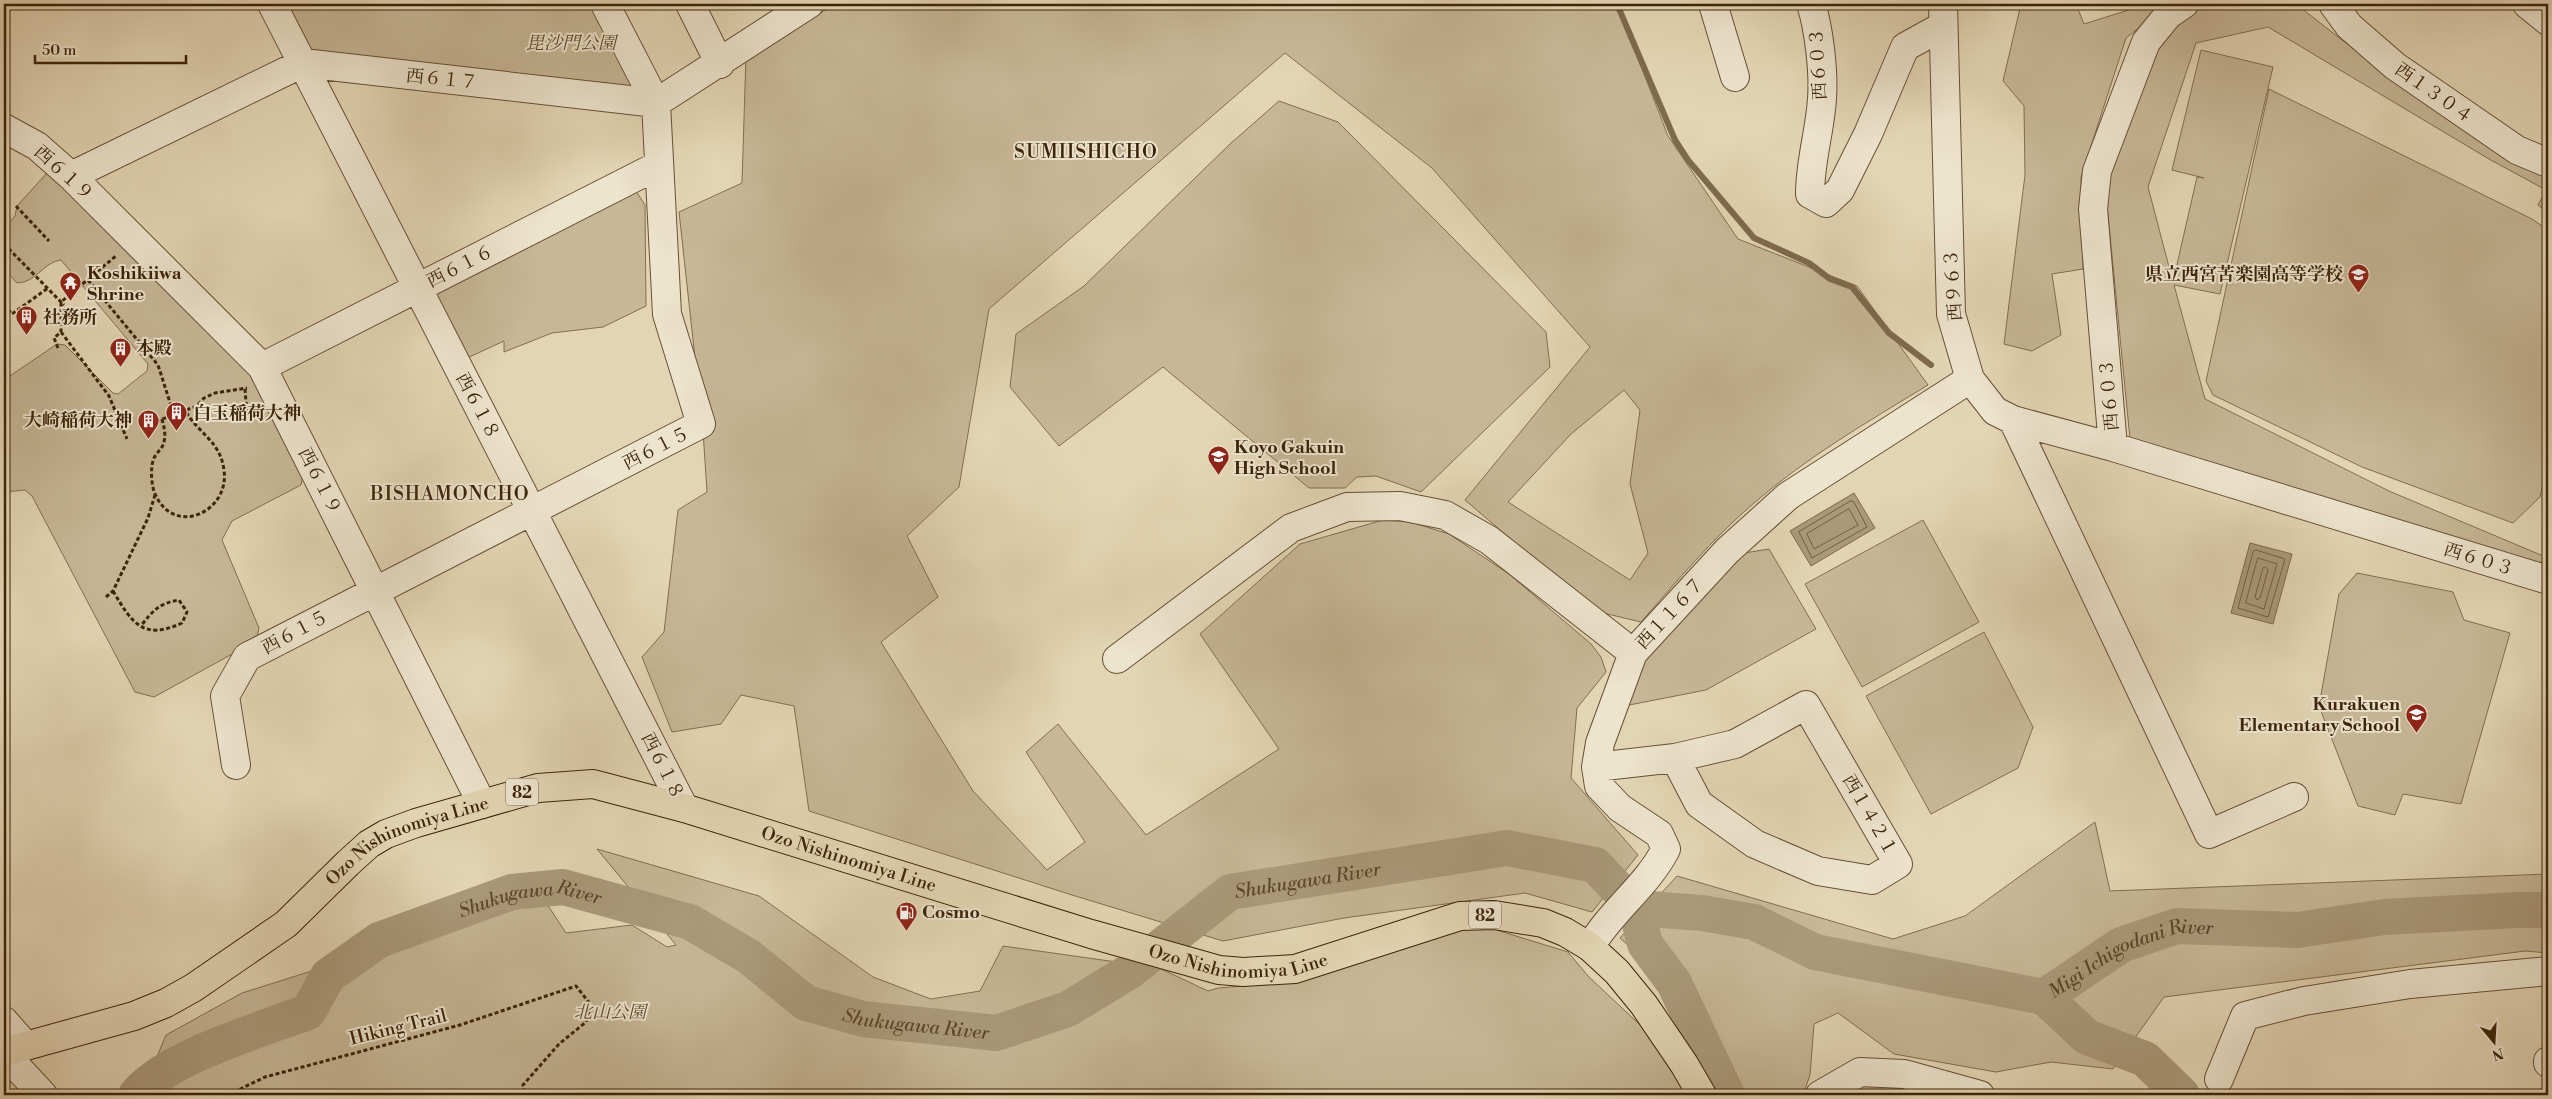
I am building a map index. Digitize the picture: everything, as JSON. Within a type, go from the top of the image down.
[{"type":"main road","name":"Ozo Nishinomiya Line","points":[[11,1050],[134,1016],[166,1003],[193,988],[286,924],[368,844],[386,834],[416,823],[538,788],[593,784],[684,808],[1091,934],[1197,964],[1243,972],[1295,969],[1442,921],[1478,914],[1514,917],[1543,923],[1565,932],[1596,937],[1617,972],[1644,1005],[1684,1064],[1702,1095]]},
{"type":"street","name":"西６１８","points":[[272,4],[416,289],[533,512],[684,808]]},
{"type":"street","name":"西６１５","points":[[236,765],[225,696],[247,657],[533,512],[701,424],[667,314],[656,104],[605,4]]},
{"type":"street","points":[[690,4],[720,64]]},
{"type":"street","points":[[656,104],[720,64],[809,4]]},
{"type":"street","points":[[1713,4],[1735,77]]},
{"type":"street","name":"西６０３","points":[[1811,4],[1817,24],[1822,98],[1810,170],[1810,194],[1826,204],[1840,190],[1868,134],[1904,48],[1943,15]]},
{"type":"street","name":"西６０３","points":[[2184,4],[2168,15],[2146,42],[2097,171],[2093,209],[2113,447],[2548,580]]},
{"type":"street","name":"西１３０４","points":[[2333,4],[2349,26],[2394,66],[2517,150],[2548,163]]},
{"type":"street","points":[[2527,4],[2548,21]]},
{"type":"street","name":"西９６３","points":[[1943,15],[1951,314],[1970,379],[1995,411],[2013,420],[2113,447]]},
{"type":"street","name":"西６１７","points":[[303,63],[656,104]]},
{"type":"street","points":[[71,176],[303,63]]},
{"type":"street","name":"西６１９","points":[[4,128],[37,146],[71,176],[135,240],[258,379],[375,591],[482,804]]},
{"type":"street","name":"西６１６","points":[[258,379],[416,289],[659,165]]},
{"type":"street","name":"西１１６７","points":[[1596,937],[1658,864],[1666,850],[1658,834],[1615,803],[1600,786],[1596,767],[1600,743],[1633,653],[1727,551],[1788,496],[1970,379]]},
{"type":"street","points":[[2013,420],[2209,834],[2294,797]]},
{"type":"street","points":[[1117,659],[1291,528],[1347,507],[1400,506],[1445,515],[1489,540],[1633,653]]},
{"type":"street","name":"西１４２１","points":[[1596,767],[1675,758],[1736,744],[1806,705],[1898,864],[1872,880],[1818,871],[1756,844],[1699,804],[1675,758]]},
{"type":"street","points":[[2219,1079],[2245,1016],[2304,1001],[2410,984],[2548,971]]},
{"type":"street","points":[[4,1021],[11,1050],[43,1095]]},
{"type":"street","points":[[1820,1095],[1860,1072],[1904,1074],[1980,1095]]},
{"type":"path","points":[[16,206],[49,242]]},
{"type":"path","points":[[127,439],[109,396],[61,332],[63,303],[135,240]]},
{"type":"path","points":[[4,244],[63,303]]},
{"type":"path","points":[[88,280],[158,365],[174,415]]},
{"type":"path","points":[[4,304],[12,314],[48,288]]},
{"type":"path","points":[[58,348],[54,338],[61,332]]},
{"type":"path","points":[[144,426],[186,410],[215,393],[258,379]]},
{"type":"path","points":[[247,414],[258,379]]},
{"type":"path","points":[[162,419],[165,433],[164,444],[154,458],[152,481],[155,494],[172,513],[186,518],[207,511],[219,498],[224,485],[224,470],[219,452],[212,439],[192,422],[186,410]]},
{"type":"path","points":[[106,598],[113,591],[148,518],[155,494]]},
{"type":"path","points":[[113,591],[126,613],[140,626],[146,630],[164,631],[182,623],[187,612],[179,600],[166,602],[156,608],[140,626]]},
{"type":"path","name":"Hiking Trail","points":[[228,1095],[265,1077],[460,1025],[576,986],[591,1005],[586,1022],[559,1044],[523,1085],[526,1095]]},
{"type":"green space","name":"毘沙門公園","points":[[287,4],[597,4],[636,79],[630,90],[314,55]]},
{"type":"green space","points":[[836,4],[1617,4],[1668,136],[1738,239],[1857,286],[1928,385],[1839,440],[1774,486],[1739,516],[1710,545],[1641,622],[1595,611],[1465,500],[1590,347],[1432,168],[1285,53],[989,309],[959,487],[907,536],[938,597],[881,642],[973,791],[1047,870],[1085,842],[1026,752],[1058,724],[1146,835],[1279,749],[1200,634],[1300,544],[1383,520],[1411,522],[1449,534],[1509,574],[1591,644],[1601,657],[1606,672],[1577,708],[1571,778],[1638,855],[1592,912],[1525,893],[1344,918],[1223,941],[809,811],[794,706],[741,695],[721,724],[672,732],[642,657],[664,632],[678,510],[707,492],[703,431],[679,212],[742,183],[746,55]],"holes":[[[1624,390],[1640,410],[1630,484],[1648,553],[1630,580],[1508,502],[1571,434]]]},
{"type":"green space","points":[[2021,4],[2076,4],[2084,24],[2148,4],[2169,4],[2126,38],[2081,177],[2083,269],[2052,274],[2061,335],[2032,351],[2004,344],[2025,175],[2024,106],[2003,81]]},
{"type":"green space","points":[[2203,4],[2296,4],[2342,40],[2548,175],[2548,213],[2538,205],[2546,190],[2489,159],[2268,27],[2196,43],[2148,187],[2173,282],[2197,177],[2204,178],[2172,170],[2201,50],[2273,67],[2220,294],[2174,285],[2205,399],[2389,491],[2548,558],[2548,573],[2130,439],[2105,184],[2155,42],[2190,11]]},
{"type":"green space","name":"県立西宮苦楽園高等学校","points":[[2269,89],[2532,219],[2548,230],[2548,460],[2540,497],[2513,523],[2362,467],[2213,395],[2206,381]]},
{"type":"green space","points":[[1279,101],[1338,122],[1546,332],[1550,367],[1421,492],[1376,476],[1357,477],[1345,488],[1309,488],[1163,367],[1059,446],[1010,387],[1016,334],[1084,286],[1230,144]]},
{"type":"green space","points":[[51,173],[250,372],[303,474],[301,485],[232,521],[222,540],[259,628],[256,641],[154,697],[135,692],[32,496],[25,490],[4,492],[4,380],[57,344],[65,345],[113,393],[118,394],[147,371],[148,364],[61,260],[49,264],[35,276],[24,282],[17,283],[4,269],[4,228],[15,216],[17,206],[46,174]]},
{"type":"green space","points":[[634,188],[645,205],[646,306],[603,327],[552,333],[504,352],[504,341],[465,359],[428,293]]},
{"type":"green space","points":[[1923,520],[1979,622],[1862,687],[1805,584]]},
{"type":"green space","points":[[1769,549],[1816,629],[1706,690],[1619,707],[1641,659],[1738,554]]},
{"type":"green space","points":[[2357,573],[2453,592],[2464,620],[2510,633],[2461,804],[2403,794],[2395,815],[2358,806],[2319,706],[2339,594]]},
{"type":"green space","points":[[1984,632],[2033,727],[2018,768],[1931,814],[1866,696]]},
{"type":"green space","points":[[2095,822],[2110,891],[2548,874],[2548,953],[2525,951],[2164,997],[2113,1069],[2051,1062],[1996,1072],[1894,1054],[1838,1013],[1814,1024],[1810,1075],[1803,1095],[1722,1095],[1659,974],[1620,938],[1677,876],[1893,939],[1965,916]]},
{"type":"green space","name":"北山公園","points":[[597,849],[759,896],[873,977],[931,999],[980,991],[1003,946],[1159,968],[1208,991],[1218,988],[1295,982],[1477,924],[1568,952],[1588,976],[1673,1056],[1690,1095],[141,1095],[166,1035],[242,993],[543,898],[566,933],[632,925],[667,947],[676,945]]},
{"type":"green space","points":[[1898,1081],[1934,1095],[1837,1095],[1854,1083]]},
{"type":"water","points":[[1854,493],[1875,528],[1811,566],[1790,531]]},
{"type":"water","points":[[2250,543],[2292,554],[2273,624],[2231,613]]},
{"type":"waterway","points":[[1617,4],[1675,140],[1688,160],[1754,238],[1809,263],[1830,279],[1852,287],[1889,333],[1931,365]]},
{"type":"waterway","name":"Shukugawa River","points":[[136,1095],[150,1082],[191,1057],[241,1036],[308,1012],[328,976],[379,940],[512,892],[563,887],[690,922],[748,956],[806,1003],[863,1019],[996,1033],[1068,1009],[1130,971],[1230,892],[1507,848],[1595,865],[1636,908],[1645,944],[1674,983],[1727,1095]]},
{"type":"waterway","name":"Migi Ichigodani River","points":[[1636,908],[1702,913],[1754,922],[1815,952],[2044,997],[2121,945],[2177,926],[2297,930],[2384,917],[2548,910]]},
{"type":"waterway","points":[[2044,997],[2087,1037],[2145,1059],[2182,1095]]},
{"type":"place","name":"県立西宮苦楽園高等学校","points":[[2359,293]]},
{"type":"place","name":"Koshikiiwa Shrine","points":[[71,302]]},
{"type":"place","name":"社務所","points":[[27,336]]},
{"type":"place","name":"本殿","points":[[120,367]]},
{"type":"place","name":"白玉稲荷大神","points":[[177,432]]},
{"type":"place","name":"大崎稲荷大神","points":[[148,439]]},
{"type":"place","name":"Koyo Gakuin High School","points":[[1218,476]]},
{"type":"place","name":"Kurakuen Elementary School","points":[[2416,733]]},
{"type":"place","name":"Cosmo","points":[[906,931]]},
{"type":"district","name":"SUMIISHICHO","points":[[1086,151]]},
{"type":"district","name":"BISHAMONCHO","points":[[450,493]]}]
